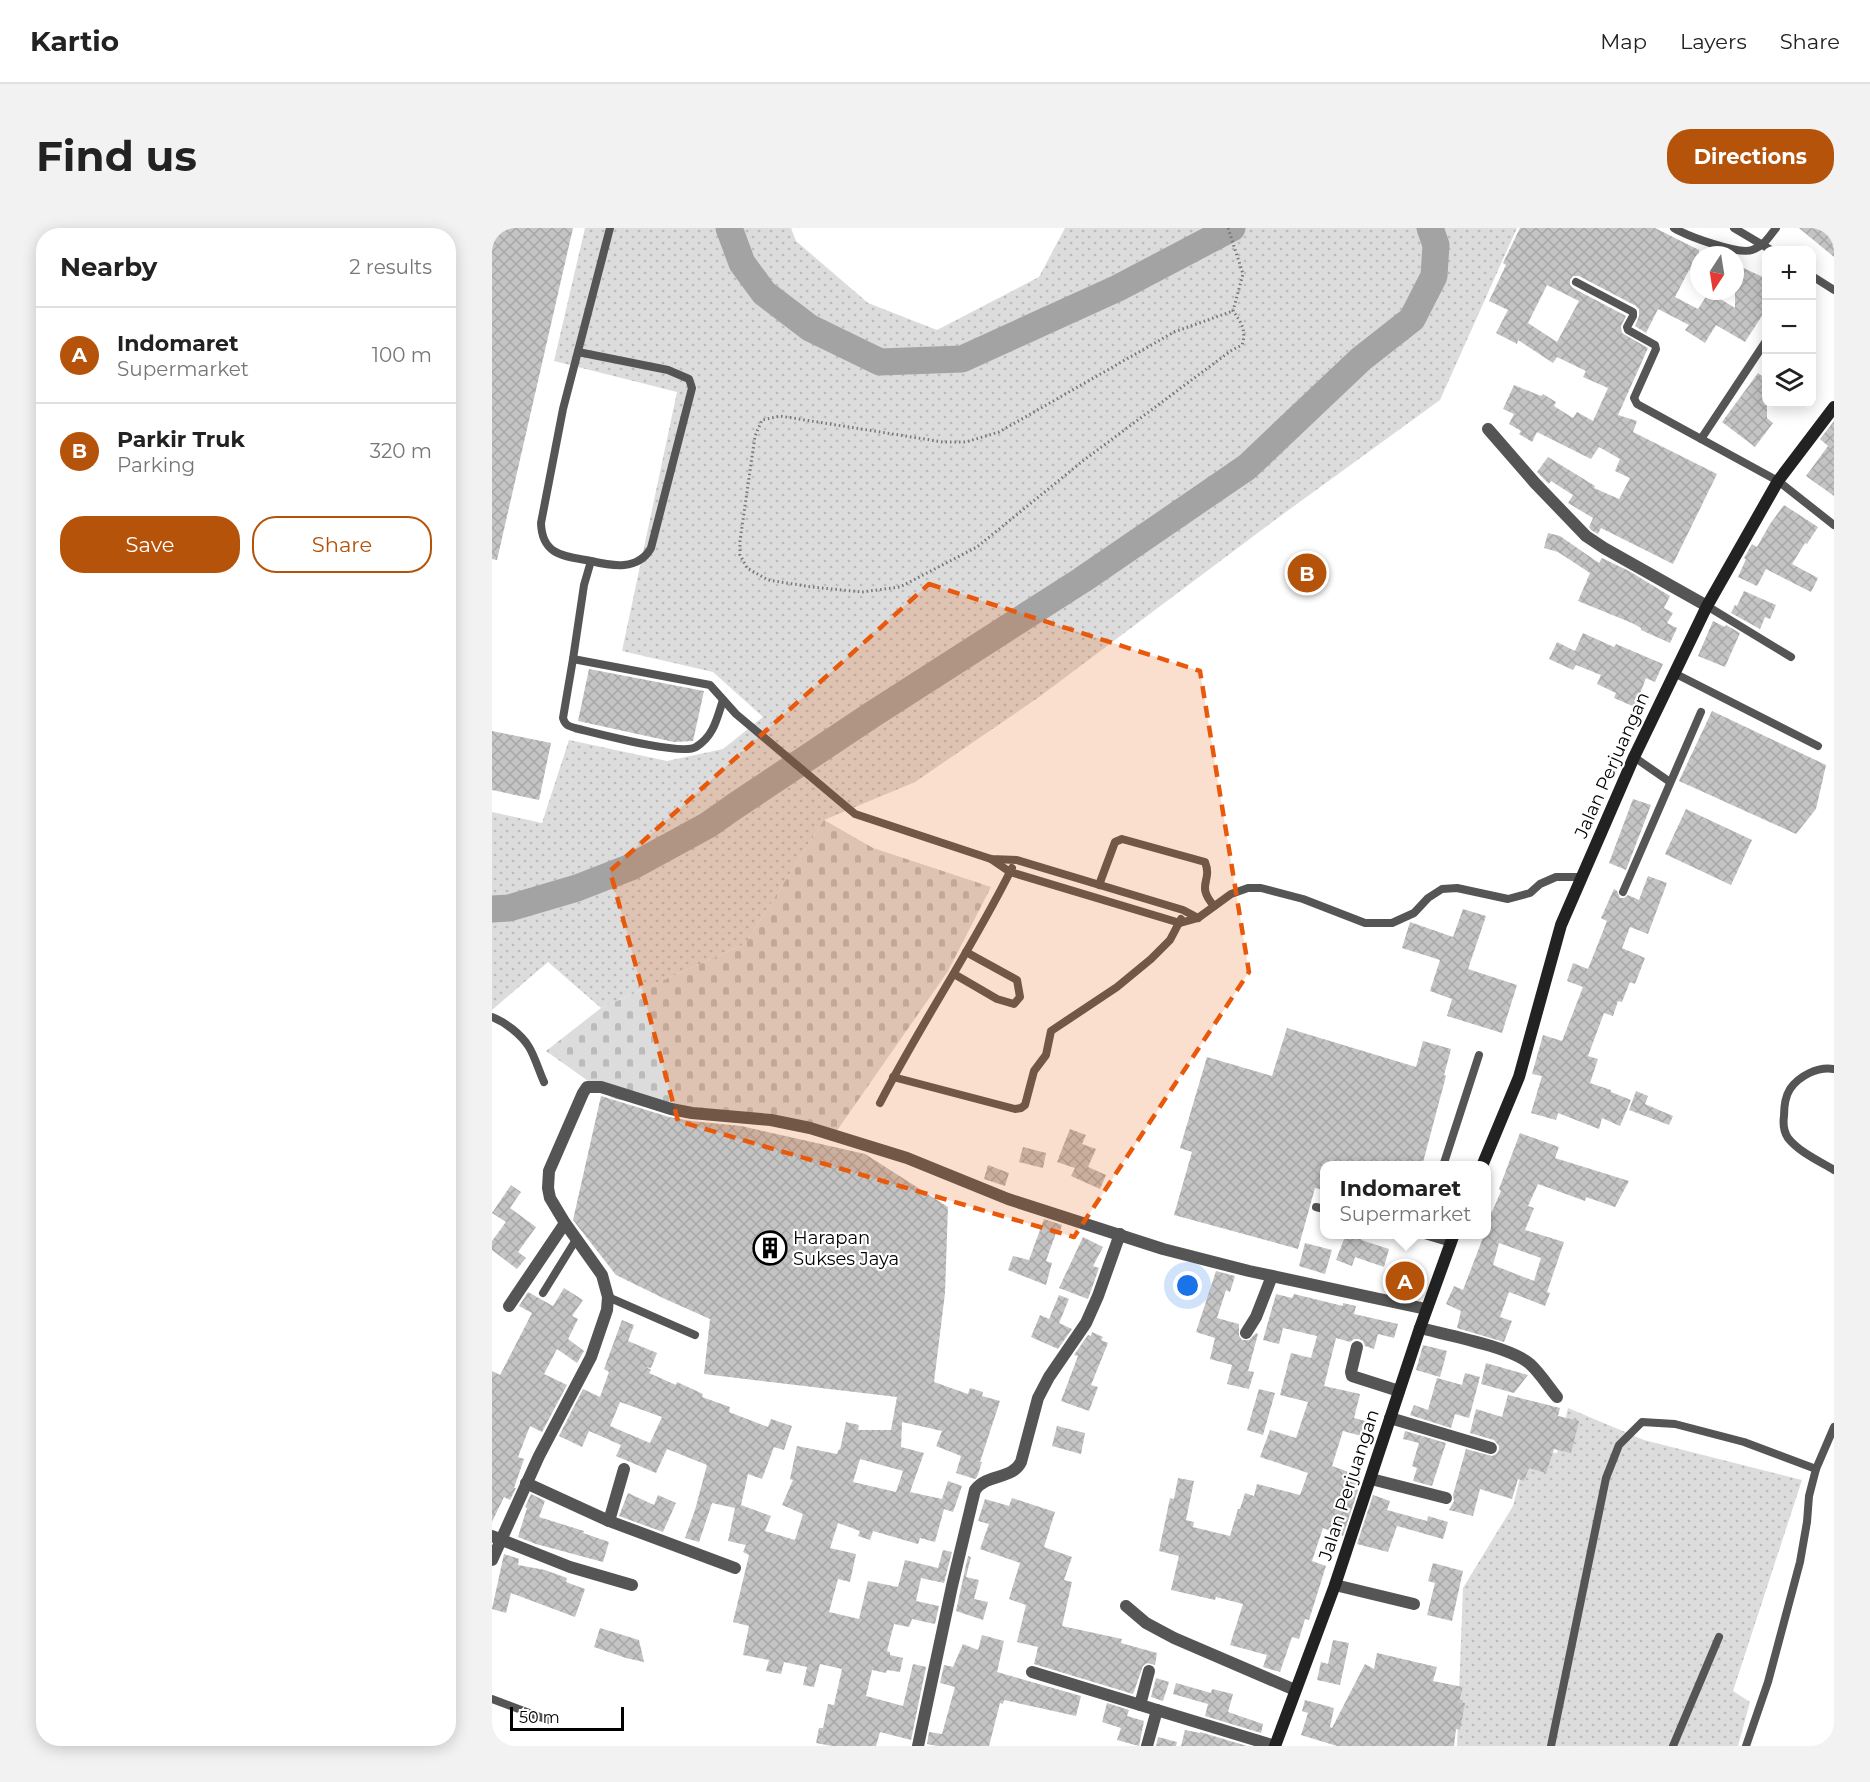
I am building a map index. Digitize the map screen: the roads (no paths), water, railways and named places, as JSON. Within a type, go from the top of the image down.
[{"type":"street","name":"Jalan Perjuangan","points":[[1484,1161],[1519,1077],[1555,940],[1634,757],[1707,606],[1778,481],[1834,407]]},
{"type":"street","points":[[1488,429],[1535,483],[1586,536],[1707,606]]},
{"type":"street","points":[[492,1560],[496,1538],[591,1357],[607,1310],[608,1297],[602,1275],[565,1223],[550,1197],[548,1179],[549,1171],[587,1087],[592,1086],[692,1113],[771,1120],[810,1128],[907,1158],[1008,1199],[1203,1260],[1426,1309]]},
{"type":"street","points":[[509,1306],[565,1223]]},
{"type":"street","points":[[918,1746],[975,1490],[984,1481],[1014,1472],[1022,1462],[1038,1398],[1049,1377],[1086,1323],[1120,1234]]},
{"type":"street","name":"Jalan Perjuangan","points":[[1275,1746],[1335,1585],[1426,1309],[1453,1239]]},
{"type":"street","points":[[1246,1333],[1256,1317],[1272,1276]]},
{"type":"street","points":[[1420,1328],[1521,1357],[1532,1365],[1557,1397]]},
{"type":"street","points":[[1357,1347],[1352,1376],[1399,1391]]},
{"type":"street","points":[[1390,1418],[1491,1448]]},
{"type":"street","points":[[609,1521],[624,1469]]},
{"type":"street","points":[[1371,1479],[1446,1498]]},
{"type":"street","points":[[526,1483],[609,1521],[735,1568]]},
{"type":"street","points":[[496,1538],[570,1567],[632,1585]]},
{"type":"street","points":[[1335,1585],[1414,1604]]},
{"type":"street","points":[[1126,1606],[1146,1623],[1174,1638],[1294,1690]]},
{"type":"street","points":[[1140,1705],[1149,1671]]},
{"type":"street","points":[[1032,1672],[1275,1746]]},
{"type":"street","points":[[1147,1746],[1157,1710]]},
{"type":"lane","points":[[578,352],[668,370],[689,379],[692,388],[651,548],[645,558],[630,564],[608,565],[556,553],[547,545],[542,536],[541,523],[563,409],[609,228]]},
{"type":"lane","points":[[1674,228],[1696,238],[1749,252],[1762,249]]},
{"type":"lane","points":[[1734,228],[1764,246]]},
{"type":"lane","points":[[1768,246],[1776,228]]},
{"type":"lane","points":[[1816,279],[1834,290]]},
{"type":"lane","points":[[1576,282],[1633,312],[1628,330],[1655,345],[1656,348],[1634,398],[1635,402],[1778,481],[1834,525]]},
{"type":"lane","points":[[1701,439],[1762,348]]},
{"type":"lane","points":[[591,561],[584,585],[564,723],[575,728],[676,750],[694,748],[712,732],[723,700]]},
{"type":"lane","points":[[1707,606],[1791,657]]},
{"type":"lane","points":[[573,659],[710,685],[736,714],[855,814],[991,859],[1010,872],[1180,923],[1198,918],[1231,894],[1248,888],[1261,888],[1303,899],[1365,923],[1392,923],[1414,913],[1428,898],[1442,889],[1457,888],[1508,899],[1530,893],[1540,884],[1556,877],[1582,877]]},
{"type":"lane","points":[[1674,673],[1818,746]]},
{"type":"lane","points":[[1623,892],[1701,712]]},
{"type":"lane","points":[[1631,741],[1644,736]]},
{"type":"lane","points":[[1634,757],[1670,782]]},
{"type":"lane","points":[[1099,885],[1115,842],[1122,839],[1205,862],[1207,868],[1204,891],[1214,906]]},
{"type":"lane","points":[[991,859],[1017,860],[1183,910],[1198,918]]},
{"type":"lane","points":[[880,1103],[1017,860]]},
{"type":"lane","points":[[893,1077],[1015,1109],[1021,1108],[1025,1105],[1034,1071],[1046,1055],[1051,1031],[1117,987],[1170,940],[1180,923],[1183,910]]},
{"type":"lane","points":[[954,974],[997,999],[1014,1004],[1020,997],[1017,980],[966,952]]},
{"type":"lane","points":[[492,1017],[515,1032],[528,1046],[544,1082]]},
{"type":"lane","points":[[1445,1161],[1479,1055]]},
{"type":"lane","points":[[1834,1069],[1817,1069],[1791,1089],[1784,1108],[1783,1124],[1787,1137],[1834,1170]]},
{"type":"lane","points":[[543,1293],[577,1238]]},
{"type":"lane","points":[[608,1297],[695,1335]]},
{"type":"lane","points":[[1551,1746],[1606,1478],[1619,1445],[1642,1422],[1675,1424],[1744,1442],[1816,1469]]},
{"type":"lane","points":[[1746,1746],[1768,1683],[1800,1562],[1809,1496],[1816,1469],[1834,1427]]},
{"type":"lane","points":[[1673,1746],[1719,1637]]},
{"type":"lane","points":[[492,1699],[548,1720]]},
{"type":"waterway","points":[[729,228],[742,263],[764,293],[810,328],[880,362],[962,359],[1118,288],[1232,228]]},
{"type":"waterway","points":[[492,909],[509,908],[577,888],[631,867],[708,825],[873,714],[1082,580],[1247,467],[1361,359],[1412,319],[1434,276],[1436,245],[1430,228]]},
{"type":"place","name":"Parkir Truk","points":[[1307,573]]},
{"type":"place","name":"Harapan Sukses Jaya","points":[[770,1248]]},
{"type":"place","name":"Indomaret","points":[[1405,1281]]}]
